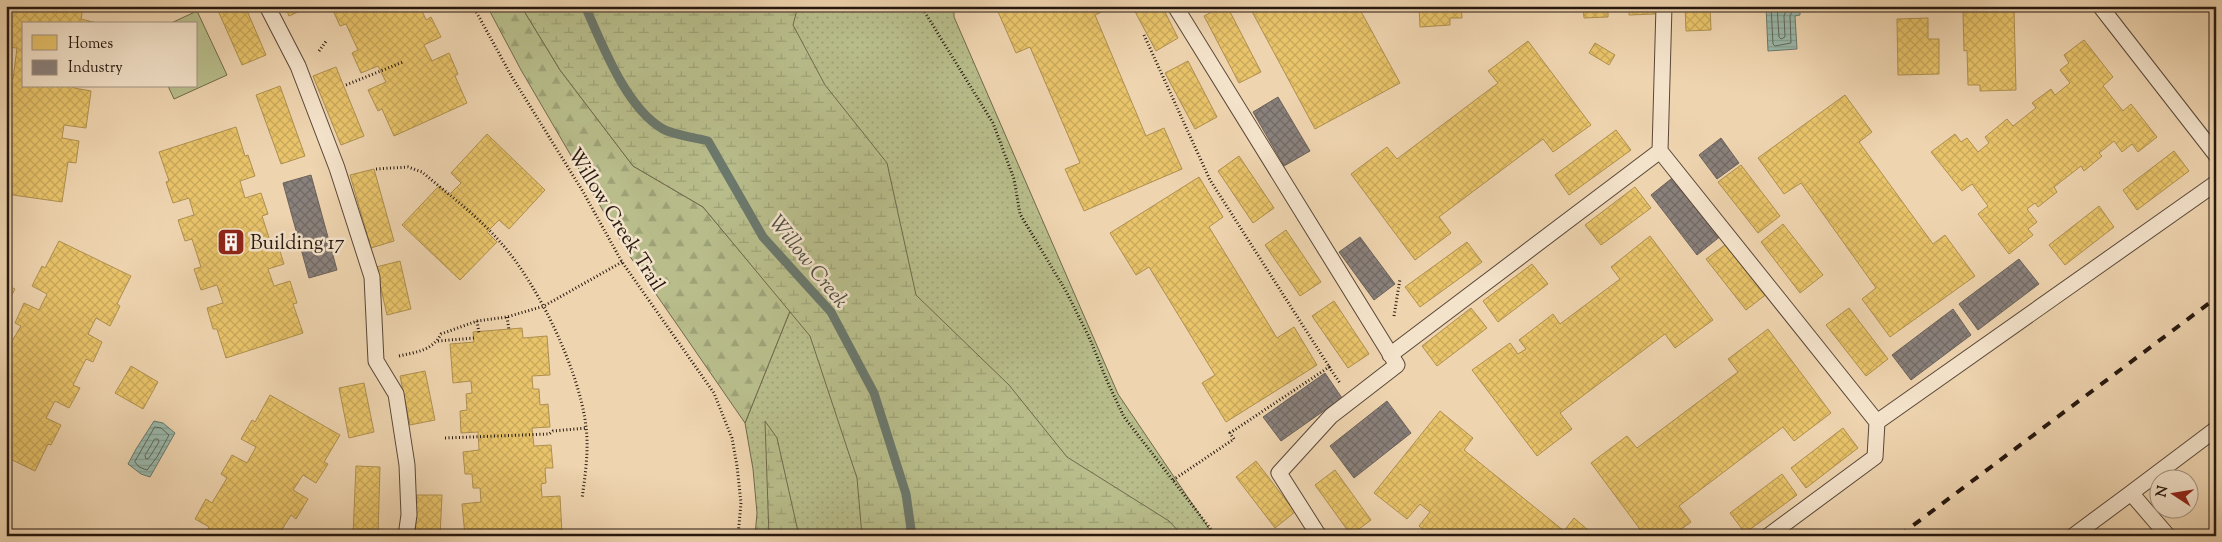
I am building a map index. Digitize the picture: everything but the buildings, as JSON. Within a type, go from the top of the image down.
[{"type":"lane","points":[[267,6],[298,66],[337,168],[372,277],[376,361],[396,394],[406,465],[409,515],[406,536]]},
{"type":"lane","points":[[1175,6],[1396,365],[1331,416],[1279,473],[1319,536]]},
{"type":"lane","points":[[1664,6],[1660,152],[1877,422],[1875,457],[1768,536]]},
{"type":"lane","points":[[2100,6],[2216,155]]},
{"type":"lane","points":[[1390,355],[1660,152]]},
{"type":"lane","points":[[1877,422],[2216,182]]},
{"type":"lane","points":[[2073,536],[2216,429]]},
{"type":"lane","points":[[2131,493],[2168,536]]},
{"type":"path","points":[[316,10],[323,6]]},
{"type":"path","name":"Willow Creek Trail","points":[[473,6],[512,77],[582,190],[622,262],[714,393],[732,438],[738,466],[741,503],[738,536]]},
{"type":"path","points":[[921,6],[993,123],[1014,179],[1020,214],[1067,293],[1089,337],[1124,417],[1216,536]]},
{"type":"path","points":[[1144,35],[1210,180],[1341,385],[1349,379]]},
{"type":"path","points":[[319,51],[327,40]]},
{"type":"path","points":[[346,86],[403,62]]},
{"type":"path","points":[[376,169],[408,167],[422,172],[501,242],[544,306],[582,401],[587,428],[587,458],[582,499]]},
{"type":"path","points":[[438,341],[441,334],[477,321],[507,317],[544,306],[622,262]]},
{"type":"path","points":[[1381,340],[1396,315],[1400,278]]},
{"type":"path","points":[[507,317],[509,330]]},
{"type":"path","points":[[477,321],[479,333]]},
{"type":"path","points":[[396,356],[424,350],[438,341],[474,338]]},
{"type":"path","points":[[1173,480],[1234,439],[1230,433],[1330,368]]},
{"type":"path","points":[[444,438],[549,434],[553,431],[587,428]]},
{"type":"green space","points":[[487,6],[521,6],[560,70],[633,166],[703,207],[790,311],[745,423],[629,255],[521,70]]},
{"type":"green space","points":[[521,6],[954,6],[954,17],[1118,394],[1214,536],[755,536],[757,513],[753,469],[745,423],[790,311]]},
{"type":"green space","points":[[521,6],[798,6],[793,25],[825,85],[887,163],[916,295],[1009,385],[1067,457],[1169,521],[1183,536],[862,536],[857,478],[810,336],[703,207],[633,166],[560,70]]},
{"type":"green space","points":[[197,11],[227,75],[174,99],[169,88],[198,88],[198,22],[173,22]]},
{"type":"green space","points":[[765,421],[777,438],[799,536],[769,536]]},
{"type":"water","points":[[1766,6],[1800,6],[1800,15],[1795,16],[1797,49],[1768,51]]},
{"type":"water","points":[[154,421],[163,423],[175,433],[150,477],[141,474],[128,464]]},
{"type":"waterway","name":"Willow Creek","points":[[585,6],[616,74],[638,106],[663,129],[679,135],[708,141],[763,237],[831,312],[874,393],[906,494],[912,536]]},
{"type":"railway","points":[[1899,536],[2216,298]]},
{"type":"place","name":"Building 17","points":[[231,242]]}]
